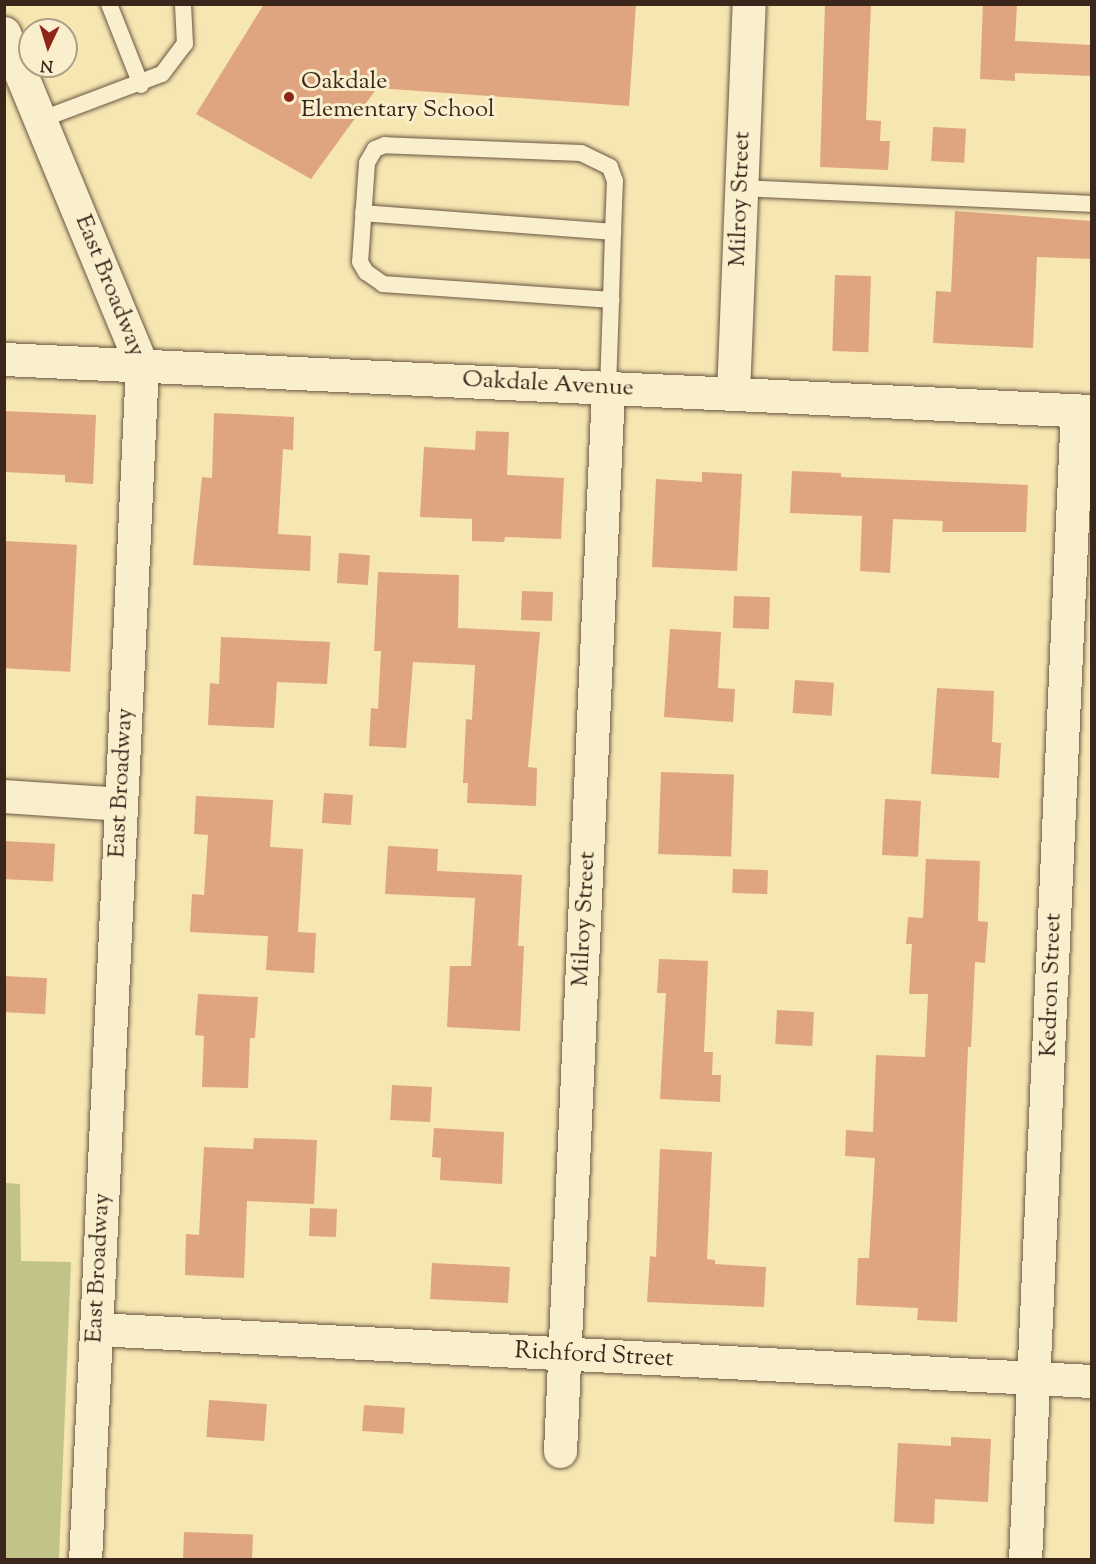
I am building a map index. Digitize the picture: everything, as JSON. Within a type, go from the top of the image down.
[{"type":"street","name":"Milroy Street","points":[[733,394],[749,4]]},
{"type":"street","name":"East Broadway","points":[[4,33],[142,366],[85,1560]]},
{"type":"street","name":"Oakdale Avenue","points":[[4,359],[1084,411]]},
{"type":"street","name":"Milroy Street","points":[[560,1450],[608,388]]},
{"type":"street","name":"Kedron Street","points":[[1025,1560],[1084,411]]},
{"type":"street","points":[[4,796],[121,804]]},
{"type":"street","name":"Richford Street","points":[[96,1329],[1092,1381]]},
{"type":"lane","points":[[109,4],[141,85]]},
{"type":"lane","points":[[40,120],[141,85],[162,74],[185,44],[183,4]]},
{"type":"lane","points":[[608,388],[611,300],[613,232],[615,181],[610,167],[581,153],[385,145],[375,149],[367,163],[360,262],[366,272],[383,284],[611,300]]},
{"type":"lane","points":[[742,188],[1092,204]]},
{"type":"lane","points":[[363,213],[613,232]]},
{"type":"green space","points":[[5,1183],[20,1184],[21,1261],[71,1262],[59,1559],[5,1559]]},
{"type":"building","name":"Oakdale Elementary School","points":[[264,4],[636,4],[629,106],[377,88],[311,179],[196,114]]},
{"type":"building","points":[[825,4],[871,4],[866,120],[881,121],[880,141],[890,141],[888,170],[820,167]]},
{"type":"building","points":[[983,4],[1017,4],[1015,41],[1092,45],[1092,76],[1015,73],[1015,81],[980,79]]},
{"type":"building","points":[[933,127],[966,129],[964,163],[931,161]]},
{"type":"building","points":[[955,211],[1092,221],[1092,259],[1037,257],[1033,348],[933,343],[936,291],[951,292]]},
{"type":"building","points":[[835,275],[871,276],[868,352],[832,351]]},
{"type":"building","points":[[4,411],[96,415],[93,484],[65,482],[65,475],[4,472]]},
{"type":"building","points":[[214,413],[294,417],[293,450],[283,449],[278,534],[311,536],[310,571],[193,565],[202,477],[212,478]]},
{"type":"building","points":[[476,431],[509,432],[507,475],[564,478],[561,539],[505,537],[504,542],[472,541],[472,519],[420,517],[424,447],[475,450]]},
{"type":"building","points":[[792,471],[841,473],[841,477],[1028,485],[1026,532],[942,532],[943,521],[893,519],[890,573],[860,571],[862,516],[790,513]]},
{"type":"building","points":[[702,472],[742,474],[737,571],[652,567],[656,479],[702,482]]},
{"type":"building","points":[[4,541],[77,545],[70,672],[4,668]]},
{"type":"building","points":[[339,553],[370,555],[368,585],[337,583]]},
{"type":"building","points":[[378,572],[459,575],[458,628],[540,632],[528,767],[537,768],[536,806],[467,803],[468,783],[463,783],[466,719],[472,720],[475,665],[413,662],[406,748],[369,746],[371,708],[378,709],[381,651],[374,651]]},
{"type":"building","points":[[522,591],[553,592],[552,621],[521,620]]},
{"type":"building","points":[[734,596],[770,597],[769,629],[733,628]]},
{"type":"building","points":[[670,629],[721,632],[718,688],[735,689],[733,722],[664,717]]},
{"type":"building","points":[[221,637],[330,642],[327,684],[277,682],[274,728],[208,725],[210,683],[219,684]]},
{"type":"building","points":[[795,680],[834,683],[832,716],[793,713]]},
{"type":"building","points":[[937,688],[994,691],[992,742],[1001,743],[999,778],[931,774]]},
{"type":"building","points":[[661,772],[734,775],[731,856],[658,854]]},
{"type":"building","points":[[324,793],[353,795],[351,825],[322,823]]},
{"type":"building","points":[[196,796],[273,800],[270,847],[303,849],[298,932],[316,933],[314,973],[266,970],[268,936],[190,932],[192,894],[204,895],[208,835],[194,834]]},
{"type":"building","points":[[885,799],[921,801],[918,857],[882,855]]},
{"type":"building","points":[[4,841],[55,844],[53,882],[4,879]]},
{"type":"building","points":[[388,846],[438,849],[437,871],[522,875],[518,946],[524,946],[520,1031],[447,1027],[450,966],[471,966],[475,898],[385,894]]},
{"type":"building","points":[[926,859],[980,861],[978,921],[988,922],[985,963],[975,962],[971,1047],[968,1047],[957,1322],[917,1320],[918,1308],[856,1305],[858,1258],[869,1258],[875,1158],[845,1156],[846,1130],[873,1132],[876,1055],[925,1057],[928,994],[909,994],[912,944],[906,944],[908,917],[923,918]]},
{"type":"building","points":[[733,869],[768,870],[767,894],[732,893]]},
{"type":"building","points":[[659,959],[708,961],[704,1052],[713,1052],[712,1075],[721,1075],[720,1102],[660,1099],[666,993],[657,993]]},
{"type":"building","points":[[4,976],[47,978],[45,1014],[4,1012]]},
{"type":"building","points":[[198,994],[258,997],[255,1038],[250,1038],[248,1088],[202,1087],[204,1036],[195,1035]]},
{"type":"building","points":[[777,1010],[814,1012],[812,1046],[775,1044]]},
{"type":"building","points":[[392,1085],[432,1087],[430,1122],[390,1120]]},
{"type":"building","points":[[434,1128],[504,1132],[502,1184],[440,1180],[441,1158],[432,1157]]},
{"type":"building","points":[[254,1138],[317,1140],[314,1204],[247,1201],[244,1278],[185,1275],[186,1234],[199,1235],[204,1147],[253,1149]]},
{"type":"building","points":[[660,1149],[712,1152],[707,1259],[715,1260],[715,1264],[766,1267],[764,1307],[647,1302],[650,1256],[656,1257]]},
{"type":"building","points":[[310,1208],[337,1209],[336,1237],[309,1236]]},
{"type":"building","points":[[432,1263],[510,1267],[508,1303],[430,1299]]},
{"type":"building","points":[[209,1400],[267,1404],[264,1441],[206,1437]]},
{"type":"building","points":[[364,1405],[405,1408],[403,1434],[362,1431]]},
{"type":"building","points":[[951,1437],[991,1439],[988,1502],[935,1499],[934,1524],[894,1522],[898,1443],[951,1446]]},
{"type":"building","points":[[184,1532],[253,1534],[252,1560],[183,1560]]},
{"type":"place","name":"Oakdale Elementary School","points":[[289,97]]}]
